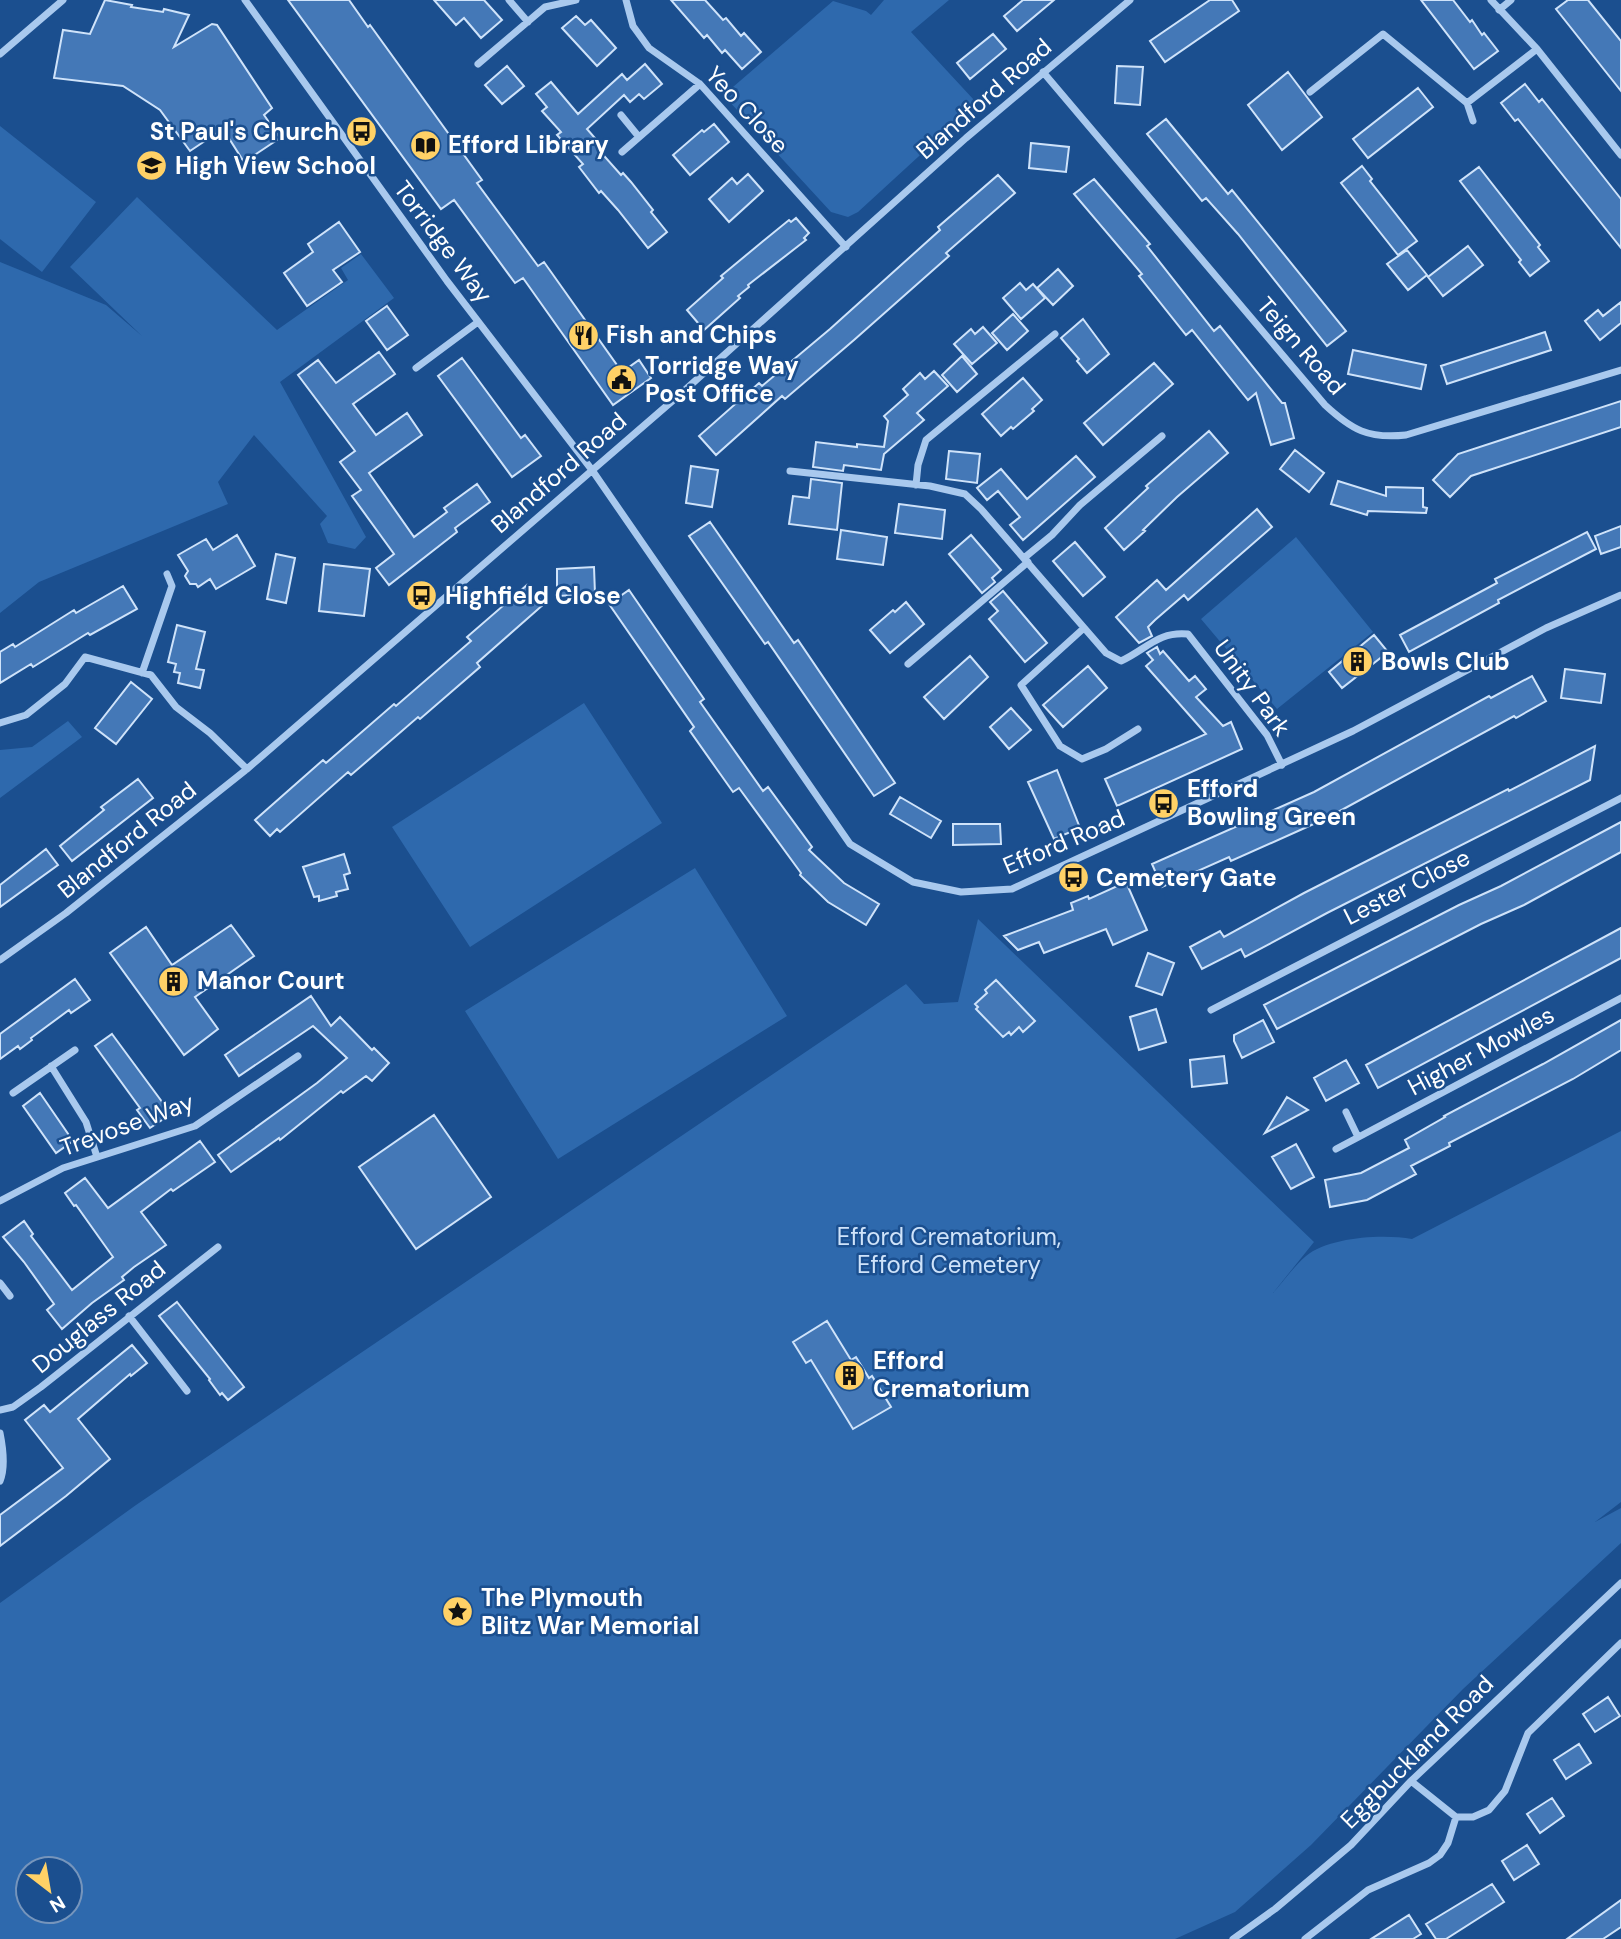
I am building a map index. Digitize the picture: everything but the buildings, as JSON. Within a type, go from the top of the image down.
[{"type":"street","points":[[0,54],[63,0]]},
{"type":"street","name":"Torridge Way","points":[[245,0],[393,208],[592,470]]},
{"type":"street","points":[[509,0],[528,22]]},
{"type":"street","points":[[478,64],[545,7],[576,0]]},
{"type":"street","name":"Yeo Close","points":[[626,0],[634,26],[649,48],[700,84],[846,247]]},
{"type":"street","name":"Blandford Road","points":[[0,960],[66,913],[247,769],[592,470],[966,138],[1130,0]]},
{"type":"street","points":[[1491,0],[1537,49],[1621,155]]},
{"type":"street","points":[[1499,10],[1511,0]]},
{"type":"street","points":[[1310,92],[1383,34],[1467,103],[1473,121]]},
{"type":"street","points":[[1467,103],[1537,49]]},
{"type":"street","name":"Teign Road","points":[[1043,72],[1325,405],[1354,428],[1384,437],[1406,435],[1621,370]]},
{"type":"street","points":[[622,152],[700,84]]},
{"type":"street","points":[[621,115],[639,137]]},
{"type":"street","points":[[416,368],[478,322]]},
{"type":"street","points":[[916,485],[918,465],[926,440],[1055,334]]},
{"type":"street","points":[[908,664],[1026,560],[1080,505],[1162,436]]},
{"type":"street","name":"Efford Road","points":[[592,470],[850,845],[913,882],[961,892],[1013,889],[1353,731],[1546,628],[1621,597]]},
{"type":"street","name":"Unity Park","points":[[790,471],[916,485],[965,494],[1106,653],[1121,661],[1140,652],[1163,635],[1188,634],[1267,735],[1282,765]]},
{"type":"street","points":[[142,673],[172,586],[167,574]]},
{"type":"street","points":[[1084,628],[1021,685],[1060,746],[1082,759],[1106,749],[1138,729]]},
{"type":"street","points":[[0,723],[26,715],[65,684],[85,657],[151,675],[176,707],[210,733],[247,769]]},
{"type":"street","name":"Lester Close","points":[[1211,1010],[1621,798]]},
{"type":"street","name":"Higher Mowles","points":[[1336,1149],[1621,998]]},
{"type":"street","points":[[13,1093],[75,1050]]},
{"type":"street","name":"Trevose Way","points":[[0,1201],[63,1168],[195,1126],[298,1056]]},
{"type":"street","points":[[51,1066],[86,1122],[97,1157]]},
{"type":"street","points":[[1346,1112],[1359,1137]]},
{"type":"street","name":"Douglass Road","points":[[0,1410],[13,1407],[41,1387],[218,1247]]},
{"type":"street","points":[[0,1283],[10,1296]]},
{"type":"street","points":[[129,1316],[187,1391]]},
{"type":"street","points":[[0,1433],[4,1450],[0,1481]]},
{"type":"street","name":"Eggbuckland Road","points":[[1233,1939],[1275,1909],[1351,1845],[1411,1781],[1621,1583]]},
{"type":"street","points":[[1411,1781],[1456,1817],[1473,1817],[1489,1810],[1505,1791],[1528,1733],[1621,1643]]},
{"type":"street","points":[[1305,1939],[1368,1890],[1429,1863],[1440,1855],[1448,1843],[1456,1817]]},
{"type":"green space","points":[[884,0],[949,0],[911,32],[974,100],[954,124],[858,212],[848,217],[831,212],[727,99],[738,89],[733,87],[833,1],[871,15]]},
{"type":"green space","points":[[0,126],[96,202],[42,272],[0,239]]},
{"type":"green space","points":[[137,197],[277,330],[348,280],[341,268],[361,254],[394,298],[280,382],[366,537],[355,549],[328,543],[320,524],[327,516],[254,435],[218,482],[228,504],[39,582],[0,613],[0,262],[106,305],[142,336],[70,267]]},
{"type":"green space","points":[[1296,537],[1373,632],[1277,709],[1201,619]]},
{"type":"green space","points":[[584,703],[662,823],[470,947],[392,827]]},
{"type":"green space","points":[[68,721],[82,737],[0,798],[0,750],[32,747]]},
{"type":"green space","points":[[695,868],[787,1016],[558,1159],[465,1011]]},
{"type":"green space","name":"Efford Crematorium, Efford Cemetery","points":[[978,919],[1314,1242],[1273,1293],[1306,1256],[1316,1250],[1357,1238],[1412,1239],[1621,1131],[1621,1502],[1595,1522],[1621,1508],[1621,1543],[1463,1689],[1311,1845],[1235,1912],[1175,1939],[0,1939],[0,1603],[136,1505],[906,984],[924,1004],[958,1002]]},
{"type":"place","name":"St Paul's Church","points":[[362,132]]},
{"type":"place","name":"Efford Library","points":[[425,145]]},
{"type":"place","name":"High View School","points":[[152,166]]},
{"type":"place","name":"Fish and Chips","points":[[583,335]]},
{"type":"place","name":"Torridge Way Post Office","points":[[622,380]]},
{"type":"place","name":"Highfield Close","points":[[422,596]]},
{"type":"place","name":"Bowls Club","points":[[1358,662]]},
{"type":"place","name":"Efford Bowling Green","points":[[1164,803]]},
{"type":"place","name":"Cemetery Gate","points":[[1073,878]]},
{"type":"place","name":"Manor Court","points":[[174,981]]},
{"type":"place","name":"Efford Crematorium","points":[[850,1375]]},
{"type":"place","name":"The Plymouth Blitz War Memorial","points":[[458,1612]]}]
